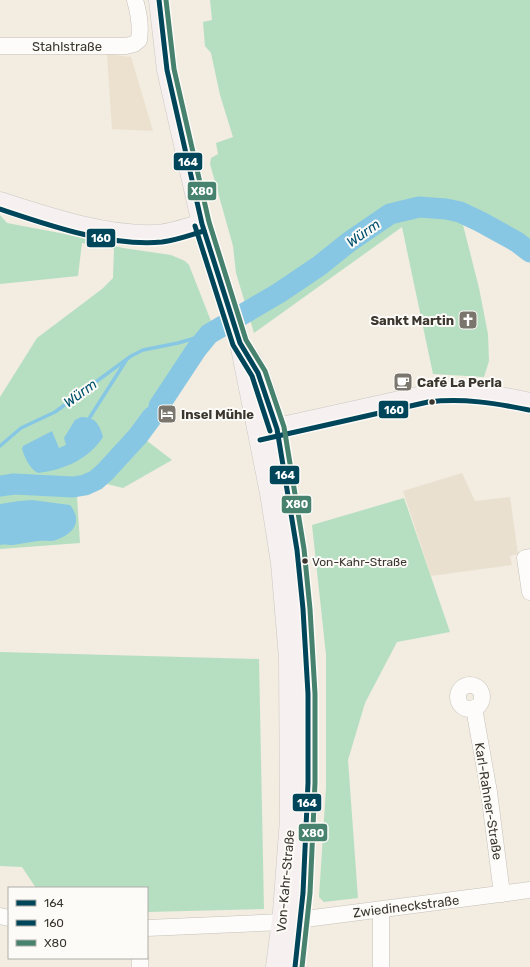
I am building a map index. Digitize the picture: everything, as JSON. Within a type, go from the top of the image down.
[{"type":"main road","name":"Von-Kahr-Straße","points":[[158,0],[167,70],[202,224],[267,431],[285,599],[288,650],[292,921],[295,967]]},
{"type":"main road","points":[[0,202],[70,223],[121,234],[156,235],[202,224]]},
{"type":"main road","points":[[267,431],[438,393],[474,393],[530,403]]},
{"type":"main road","name":"Von-Kahr-Straße","points":[[276,967],[292,921]]},
{"type":"street","name":"Stahlstraße","points":[[0,46],[126,46],[134,44],[139,40],[140,31],[140,18],[135,0]]},
{"type":"street","points":[[530,558],[525,558],[530,592]]},
{"type":"street","name":"Karl-Rahner-Straße","points":[[474,708],[489,792],[502,894]]},
{"type":"street","name":"Zwiedineckstraße","points":[[148,928],[292,921],[530,890]]},
{"type":"street","points":[[381,910],[381,967]]},
{"type":"shaded area","points":[[107,54],[131,57],[153,131],[112,129]]},
{"type":"shaded area","points":[[462,473],[475,501],[510,497],[518,554],[510,556],[512,565],[431,576],[403,491]]},
{"type":"green space","points":[[210,0],[530,0],[530,255],[460,213],[479,288],[488,334],[489,361],[484,377],[433,374],[402,227],[254,333],[236,273],[233,246],[210,164],[211,158],[218,154],[216,143],[233,137],[220,95],[211,53],[205,46],[203,22],[212,20]]},
{"type":"green space","points":[[0,215],[7,223],[65,234],[123,248],[171,255],[185,261],[189,265],[218,339],[187,368],[142,437],[172,460],[123,488],[99,482],[77,497],[80,543],[0,549],[0,397],[37,338],[102,289],[113,278],[114,249],[82,243],[78,276],[0,284]]},
{"type":"green space","points":[[404,498],[450,632],[397,642],[365,703],[348,760],[358,898],[324,902],[319,897],[326,788],[326,655],[312,525]]},
{"type":"green space","points":[[0,652],[259,659],[264,909],[148,912],[148,887],[35,887],[22,867],[0,866]]},
{"type":"water","points":[[81,417],[90,418],[98,425],[103,437],[97,445],[83,457],[66,466],[38,473],[35,471],[26,459],[22,449],[23,446],[52,431],[59,448],[66,445],[64,438],[75,420]]},
{"type":"water","points":[[32,500],[70,505],[76,516],[75,526],[72,531],[54,541],[0,545],[0,504]]},
{"type":"waterway","name":"Würm","points":[[159,406],[196,350],[209,334],[279,293],[390,214],[419,207],[446,209],[460,212],[517,242],[530,252]]},
{"type":"waterway","name":"Würm","points":[[0,446],[21,428],[55,412],[131,356],[143,350],[178,343],[209,334]]},
{"type":"waterway","points":[[90,417],[127,359]]},
{"type":"waterway","name":"Würm","points":[[0,486],[14,484],[73,487],[85,485],[96,480],[105,472],[138,436],[152,417]]},
{"type":"transit line","name":"164","points":[[159,0],[167,70],[202,224],[240,343],[258,373],[277,429],[297,550],[303,609],[308,694],[308,783],[303,893],[295,967]]},
{"type":"transit line","name":"X80","points":[[166,0],[174,69],[209,222],[246,340],[265,371],[284,427],[304,549],[310,609],[315,694],[315,783],[310,893],[302,967]]},
{"type":"transit line","name":"160","points":[[0,209],[59,228],[101,238],[122,241],[142,243],[162,242],[204,231]]},
{"type":"transit line","name":"160","points":[[195,226],[233,345],[252,376],[270,431]]},
{"type":"transit line","name":"160","points":[[260,440],[428,402],[479,402],[529,410]]},
{"type":"place","name":"Sankt Martin","points":[[468,320]]},
{"type":"place","name":"Café La Perla","points":[[403,382]]},
{"type":"place","name":"Insel Mühle","points":[[167,414]]},
{"type":"place","name":"Von-Kahr-Straße","points":[[305,561]]}]
